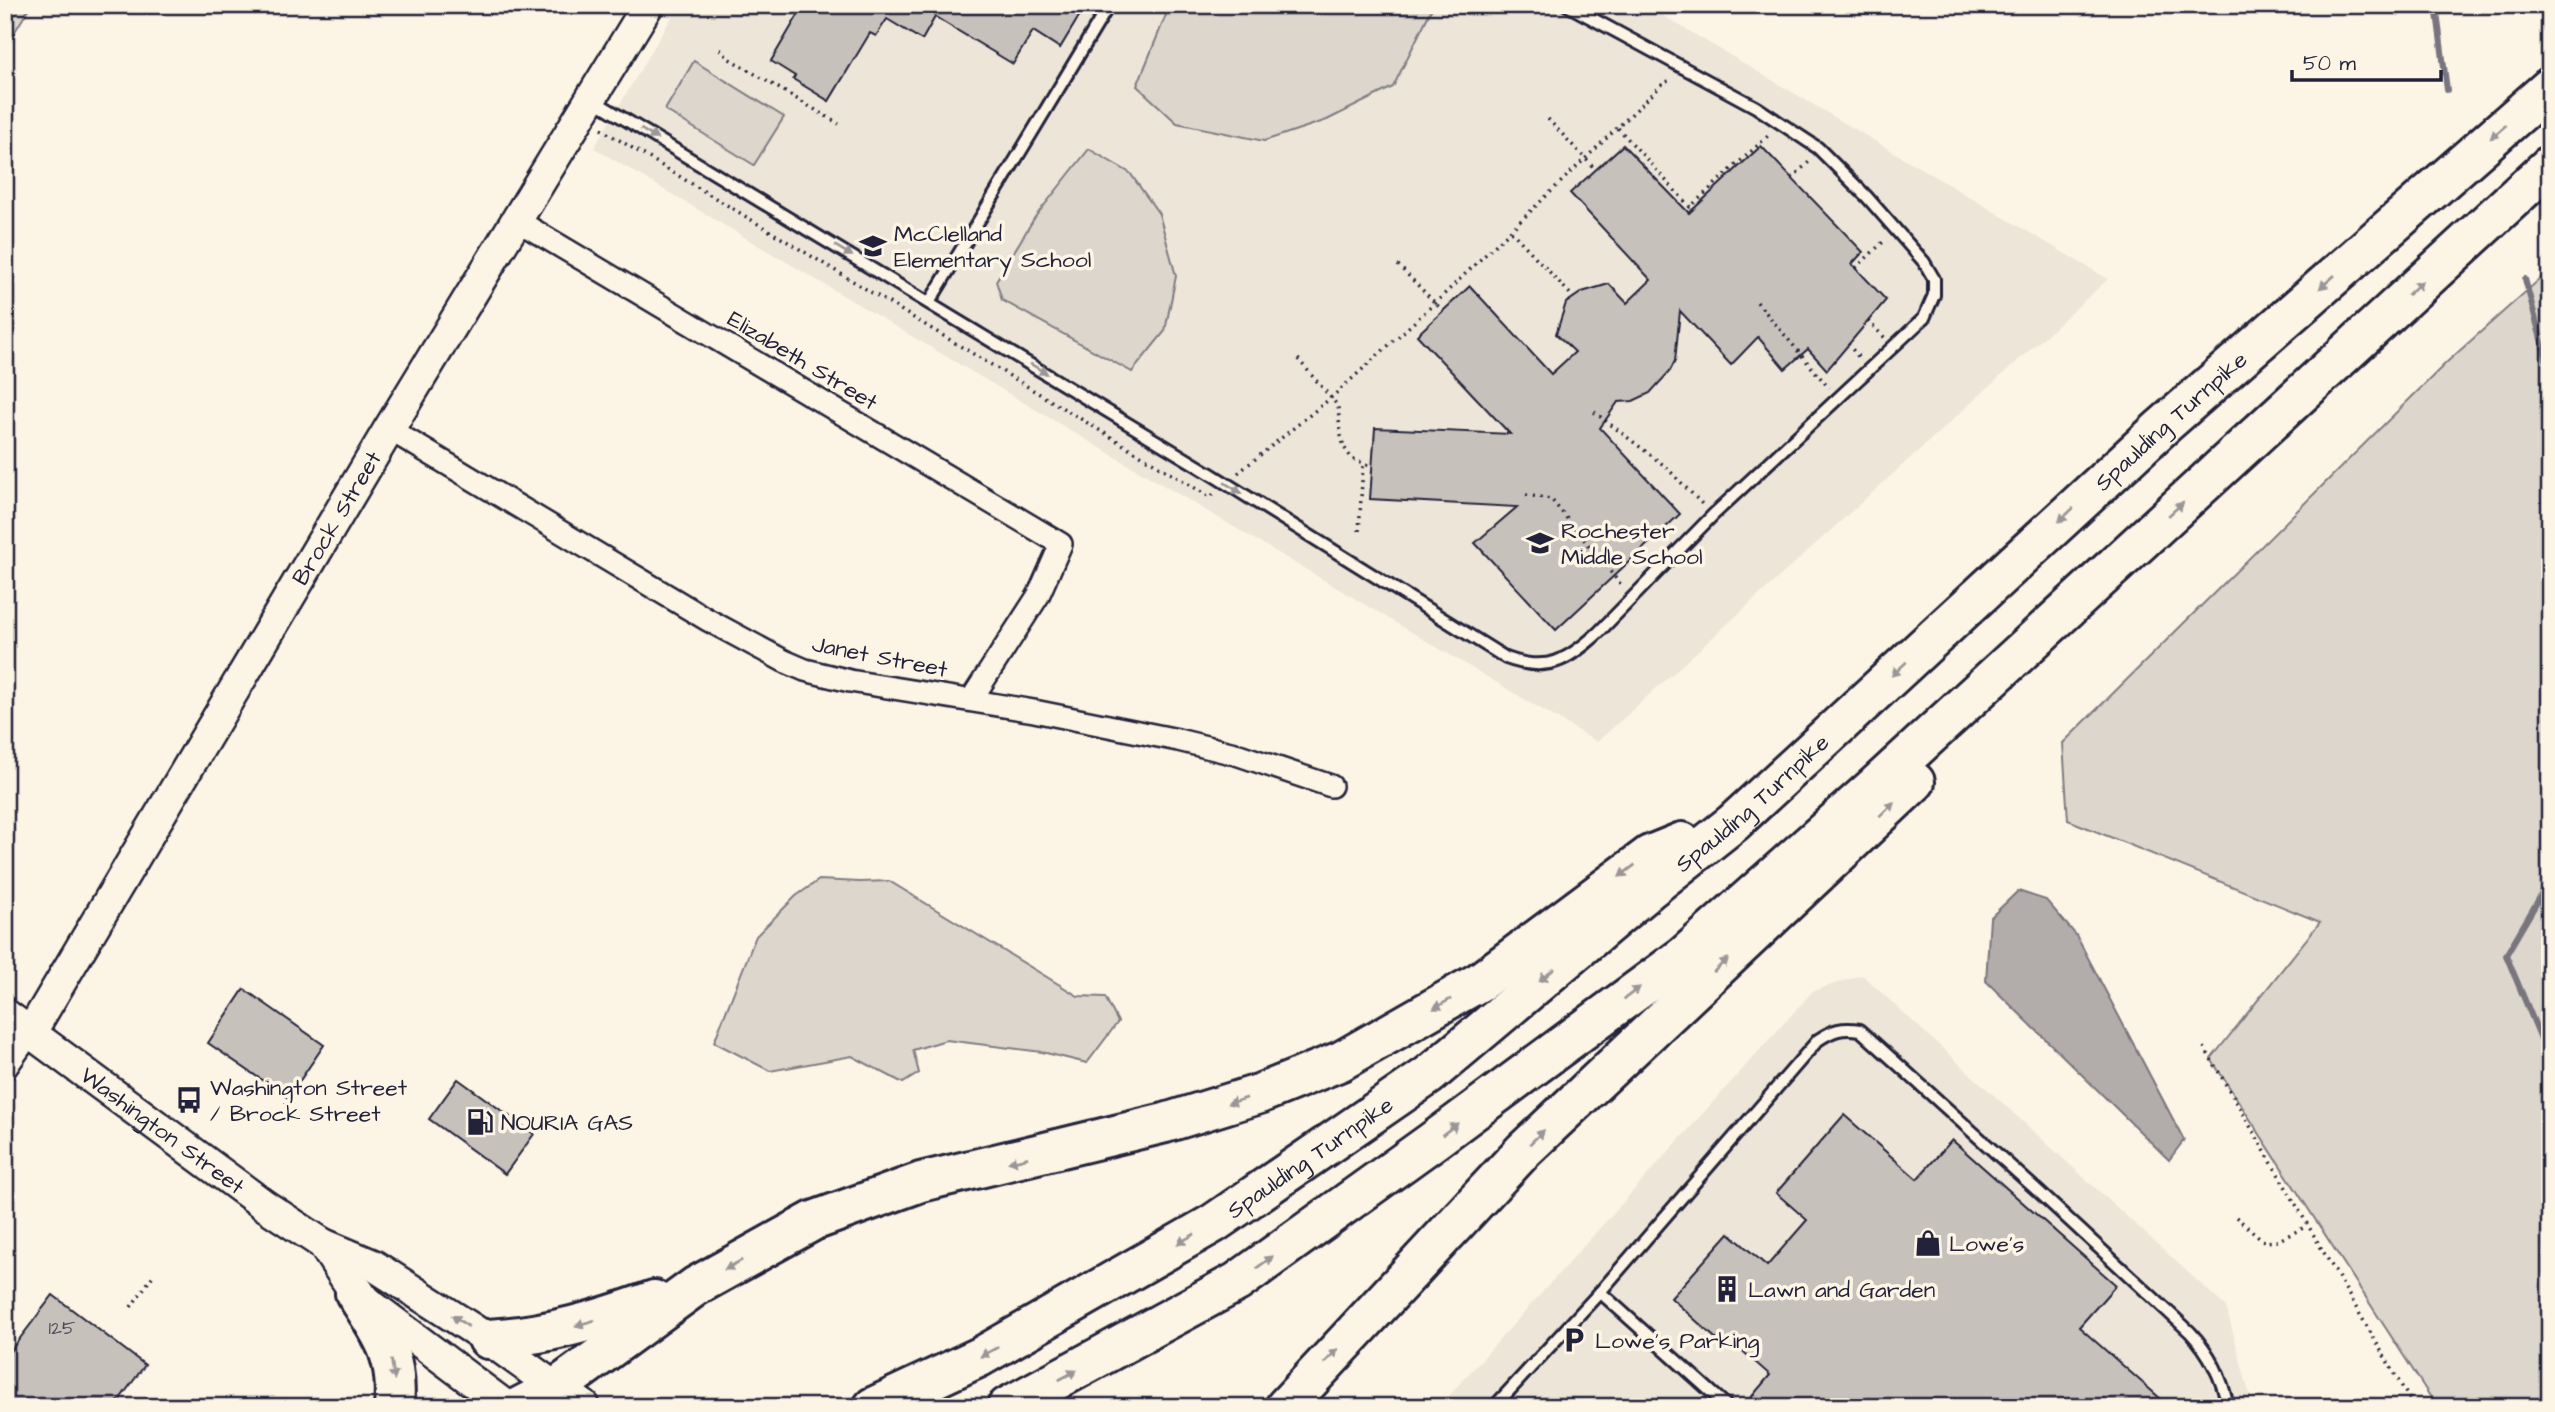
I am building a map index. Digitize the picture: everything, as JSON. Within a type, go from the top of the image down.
[{"type":"highway","name":"Spaulding Turnpike","points":[[873,1407],[980,1357],[1214,1223],[1429,1075],[1651,888],[1733,823],[2161,427],[2550,87]]},
{"type":"highway","points":[[1007,1407],[1237,1282],[1685,955],[1874,787],[2550,165]]},
{"type":"highway","points":[[1285,1407],[1524,1150],[1854,842],[2030,670],[2125,554]]},
{"type":"highway","points":[[488,1339],[561,1331],[696,1286],[813,1221],[888,1193],[934,1179],[1165,1123],[1259,1094],[1341,1061],[1481,981],[1650,855],[1733,823]]},
{"type":"highway","points":[[519,1407],[569,1397],[696,1286]]},
{"type":"highway","points":[[355,1293],[390,1351],[395,1371],[394,1407]]},
{"type":"street","name":"Brock Street","points":[[31,1032],[389,429],[518,221],[594,112],[648,5]]},
{"type":"street","name":"Elizabeth Street","points":[[518,221],[1061,544],[1038,596],[971,700]]},
{"type":"street","name":"Janet Street","points":[[389,429],[708,620],[805,670],[837,679],[971,700],[1178,740],[1238,755],[1331,786]]},
{"type":"street","name":"Washington Street","points":[[5,1014],[247,1193],[323,1244],[373,1265],[488,1339],[569,1397]]},
{"type":"street","points":[[5,1069],[31,1032]]},
{"type":"street","name":"Washington Street","points":[[323,1244],[355,1293],[507,1407]]},
{"type":"lane","points":[[929,303],[1109,5]]},
{"type":"lane","points":[[594,112],[929,303],[1506,658],[1523,664],[1550,664],[1565,659],[1590,641],[1713,515],[1924,318],[1934,295],[1934,279],[1924,262],[1847,177],[1800,135],[1756,107],[1567,5]]},
{"type":"lane","points":[[1494,1407],[1600,1292],[1818,1040],[1832,1030],[1846,1028],[1860,1030],[2049,1201],[2197,1340],[2217,1369],[2228,1407]]},
{"type":"lane","points":[[1600,1292],[1728,1407]]},
{"type":"path","points":[[720,49],[727,58],[839,124]]},
{"type":"path","points":[[594,112],[1210,497],[1332,397],[1435,303],[1665,82],[1676,79]]},
{"type":"path","points":[[1548,119],[1596,170]]},
{"type":"path","points":[[1618,128],[1690,206],[1771,133],[1779,138]]},
{"type":"path","points":[[1792,178],[1812,159],[1806,154]]},
{"type":"path","points":[[1856,268],[1896,229]]},
{"type":"path","points":[[1511,231],[1574,298]]},
{"type":"path","points":[[1398,265],[1443,311]]},
{"type":"path","points":[[1757,302],[1837,398]]},
{"type":"path","points":[[1868,321],[1894,346]]},
{"type":"path","points":[[1298,359],[1338,406],[1340,432],[1344,447],[1352,459],[1373,467]]},
{"type":"path","points":[[1594,412],[1665,466],[1713,515]]},
{"type":"path","points":[[1359,531],[1363,465]]},
{"type":"path","points":[[1526,495],[1550,499],[1633,597]]},
{"type":"path","points":[[2204,1047],[2414,1407]]},
{"type":"path","points":[[2236,1217],[2264,1242],[2277,1241],[2307,1226]]},
{"type":"path","points":[[131,1307],[154,1275]]},
{"type":"shaded area","points":[[5,5],[31,5],[5,48]]},
{"type":"shaded area","name":"Rochester Middle School","points":[[679,5],[1645,5],[2108,279],[1597,742],[594,148]]},
{"type":"shaded area","points":[[1170,5],[1433,6],[1393,87],[1327,120],[1264,141],[1177,123],[1137,86]]},
{"type":"shaded area","points":[[694,61],[784,117],[754,165],[665,110]]},
{"type":"shaded area","points":[[1089,149],[1130,173],[1159,214],[1176,276],[1165,331],[1132,372],[1002,300],[996,281],[1035,217]]},
{"type":"shaded area","points":[[2550,270],[2550,1407],[2437,1407],[2211,1059],[2320,922],[2068,820],[2063,743],[2447,362]]},
{"type":"shaded area","points":[[819,880],[889,881],[1078,996],[1105,997],[1118,1022],[1087,1063],[1042,1052],[946,1040],[913,1050],[919,1073],[903,1083],[852,1056],[770,1071],[714,1042],[756,936],[796,896]]},
{"type":"shaded area","points":[[2018,891],[2046,900],[2076,935],[2184,1140],[2169,1160],[1986,981],[1990,918]]},
{"type":"shaded area","points":[[1862,975],[2226,1307],[2253,1407],[1439,1407],[1813,991]]},
{"type":"building","points":[[804,5],[1086,5],[1060,48],[1033,31],[1013,64],[935,17],[922,40],[887,19],[876,36],[870,33],[829,101],[793,79],[795,76],[771,61]]},
{"type":"building","points":[[1623,145],[1689,213],[1761,146],[1863,252],[1852,264],[1886,300],[1827,370],[1808,349],[1785,369],[1758,337],[1731,365],[1680,311],[1675,361],[1670,371],[1650,393],[1633,401],[1618,402],[1600,428],[1680,514],[1556,630],[1475,543],[1517,507],[1370,499],[1375,428],[1510,434],[1417,335],[1470,286],[1551,374],[1575,352],[1556,334],[1566,303],[1582,292],[1609,284],[1627,303],[1651,280],[1570,193]]},
{"type":"building","points":[[244,989],[324,1045],[288,1098],[208,1043]]},
{"type":"building","points":[[458,1079],[534,1134],[505,1174],[429,1119]]},
{"type":"building","name":"Lowe's","points":[[1844,1115],[1917,1179],[1952,1140],[2116,1285],[2079,1327],[2170,1407],[1743,1407],[1770,1375],[1730,1340],[1724,1346],[1671,1298],[1729,1233],[1767,1266],[1807,1220],[1776,1193]]},
{"type":"building","points":[[53,1295],[145,1365],[114,1407],[5,1407],[5,1358]]},
{"type":"waterway","points":[[2436,5],[2447,90]]},
{"type":"waterway","points":[[2525,279],[2550,373]]},
{"type":"waterway","points":[[2550,880],[2506,955],[2550,1060]]},
{"type":"place","name":"McClelland Elementary School","points":[[873,246]]},
{"type":"place","name":"Rochester Middle School","points":[[1540,543]]},
{"type":"place","name":"Washington Street / Brock Street","points":[[189,1100]]},
{"type":"place","name":"NOURIA GAS","points":[[480,1122]]},
{"type":"place","name":"Lowe's","points":[[1928,1243]]},
{"type":"place","name":"Lawn and Garden","points":[[1727,1289]]},
{"type":"place","name":"Lowe's Parking","points":[[1574,1340]]}]
